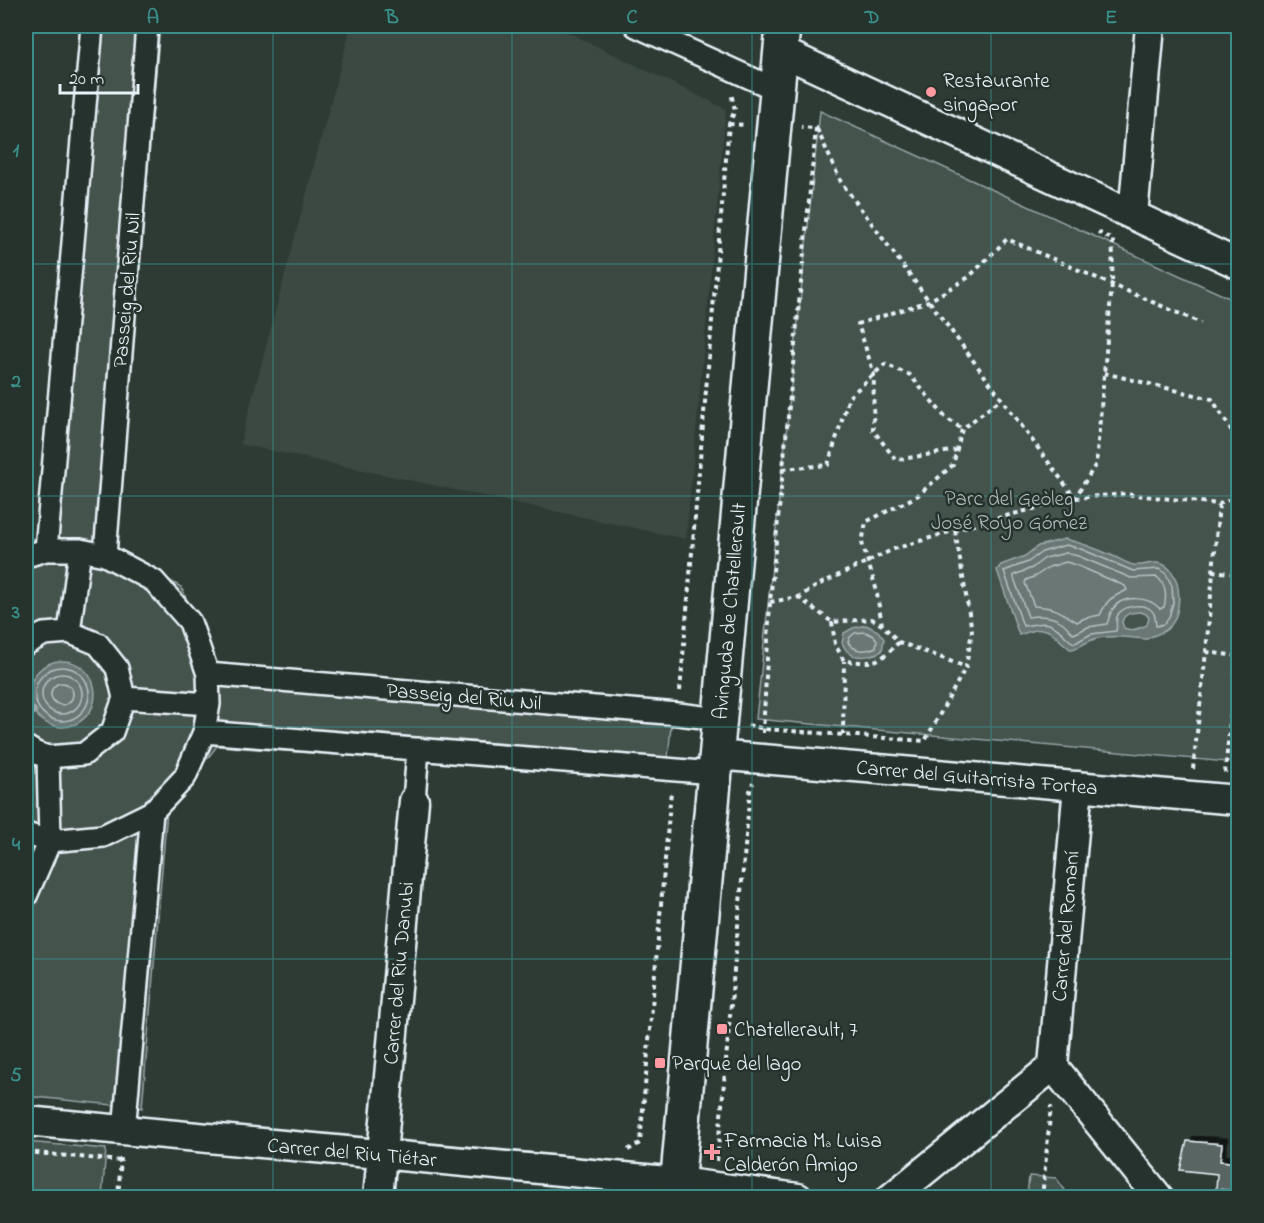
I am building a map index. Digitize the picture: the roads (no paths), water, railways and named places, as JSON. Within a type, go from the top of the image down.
[{"type":"street","points":[[46,550],[92,26]]},
{"type":"street","name":"Passeig del Riu Nil","points":[[105,555],[147,26]]},
{"type":"street","points":[[636,26],[777,90]]},
{"type":"street","points":[[1133,215],[1150,26]]},
{"type":"street","points":[[782,38],[1133,215],[1239,264]]},
{"type":"street","name":"Avinguda de Chatellerault","points":[[677,1190],[782,38]]},
{"type":"street","points":[[26,556],[46,550],[80,550],[105,555],[154,581],[190,622],[208,674],[209,704],[204,732],[185,777],[152,812],[103,836],[50,841],[26,834]]},
{"type":"street","points":[[69,632],[80,550]]},
{"type":"street","points":[[26,644],[44,634],[69,632],[98,644],[117,668],[124,698],[112,732],[84,754],[48,757],[26,747]]},
{"type":"street","name":"Passeig del Riu Nil","points":[[208,674],[719,719]]},
{"type":"street","points":[[124,698],[209,704]]},
{"type":"street","points":[[204,732],[673,770],[715,764]]},
{"type":"street","name":"Carrer del Riu Danubi","points":[[378,1197],[418,749]]},
{"type":"street","points":[[26,896],[50,841],[48,757]]},
{"type":"street","name":"Carrer del Guitarrista Fortea","points":[[715,764],[762,759],[1230,800]]},
{"type":"street","name":"Carrer del Romaní","points":[[1053,1066],[1078,786]]},
{"type":"street","points":[[124,1131],[152,812]]},
{"type":"street","points":[[891,1197],[1053,1066],[1159,1197]]},
{"type":"street","name":"Carrer del Riu Tiétar","points":[[26,1121],[625,1177],[677,1190],[714,1186],[798,1197]]},
{"type":"water","points":[[1065,539],[1131,564],[1162,564],[1174,576],[1179,595],[1173,623],[1165,631],[1147,639],[1105,637],[1073,649],[1048,631],[1037,630],[1019,635],[997,570],[1001,565],[1025,556],[1038,546]],"holes":[[[1130,613],[1146,614],[1149,618],[1147,625],[1133,630],[1124,628],[1122,622],[1124,617]]]},
{"type":"water","points":[[866,625],[878,631],[884,639],[882,651],[856,656],[846,650],[842,643],[844,633]]},
{"type":"water","points":[[55,661],[69,661],[81,666],[90,675],[95,694],[93,707],[86,718],[69,727],[55,727],[43,722],[34,713],[29,701],[29,687],[34,675],[43,666]]},
{"type":"waterway","points":[[26,715],[33,711]]},
{"type":"place","name":"Restaurante singapor","points":[[931,92]]},
{"type":"place","name":"Chatellerault, 7","points":[[722,1029]]},
{"type":"place","name":"Parque del lago","points":[[660,1063]]},
{"type":"place","name":"Farmacia Mª Luisa Calderón Amigo","points":[[712,1152]]},
{"type":"park label","name":"Parc del Geòleg José Royo Gómez","points":[[1009,510]]}]
